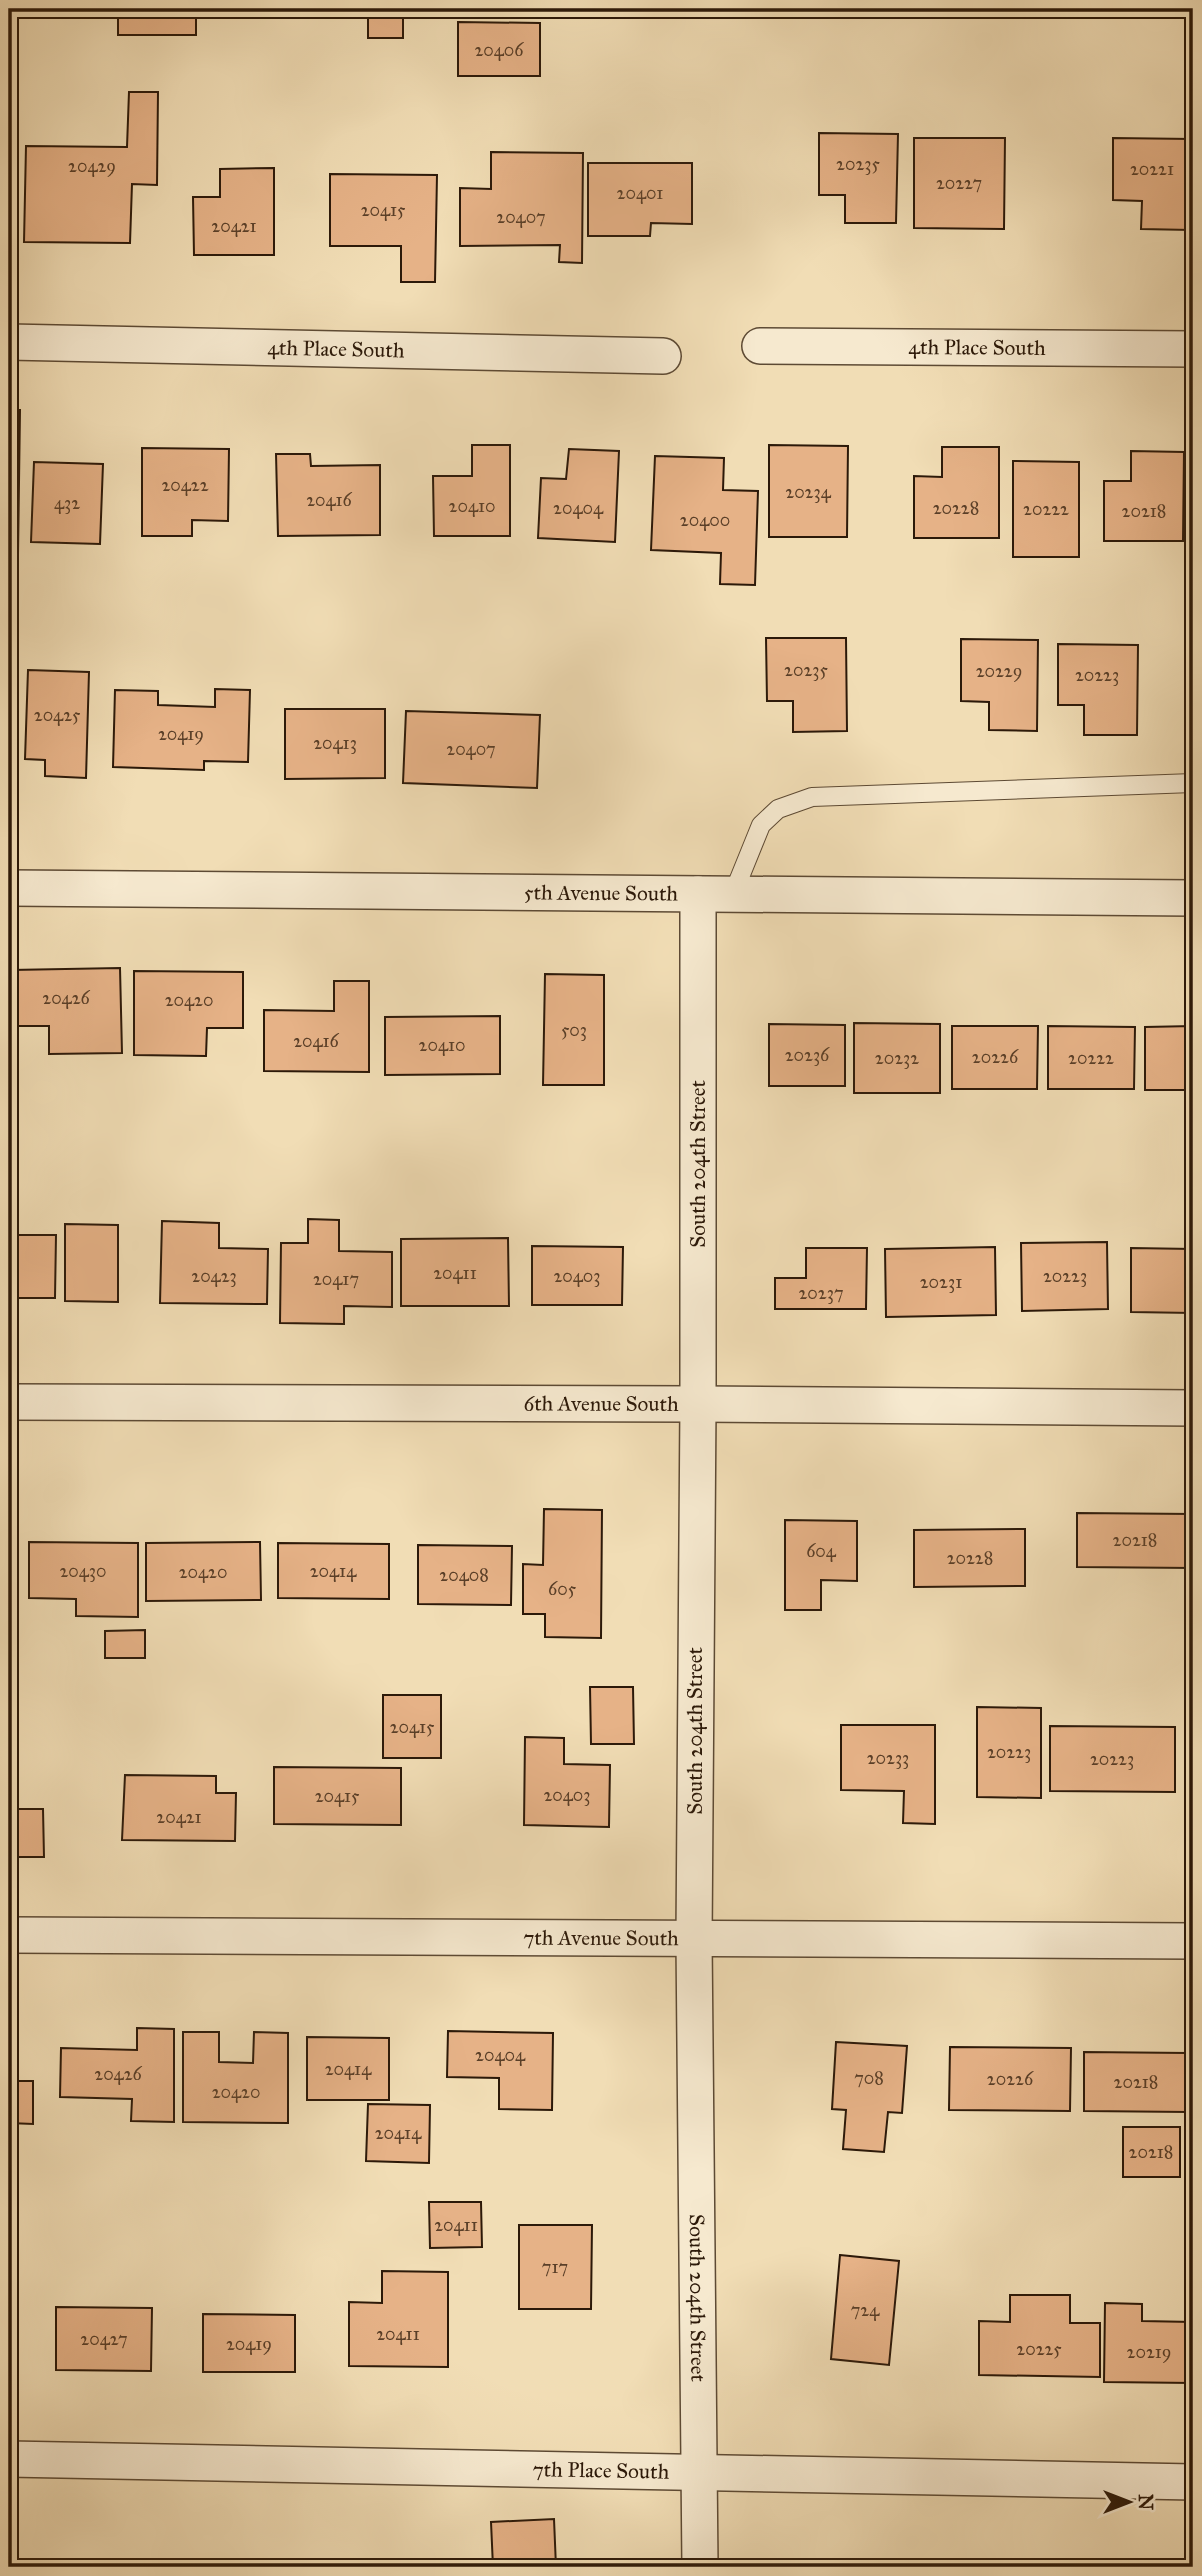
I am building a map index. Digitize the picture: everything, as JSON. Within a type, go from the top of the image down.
[{"type":"street","name":"4th Place South","points":[[9,342],[663,356]]},
{"type":"street","name":"4th Place South","points":[[760,346],[1193,349]]},
{"type":"street","name":"5th Avenue South","points":[[9,888],[1193,898]]},
{"type":"street","name":"South 204th Street","points":[[698,894],[694,1940],[700,2567]]},
{"type":"street","name":"6th Avenue South","points":[[9,1402],[1193,1408]]},
{"type":"street","name":"7th Avenue South","points":[[9,1935],[1193,1941]]},
{"type":"street","name":"7th Place South","points":[[9,2459],[1193,2482]]},
{"type":"lane","points":[[733,894],[761,825],[778,809],[812,797],[1193,783]]},
{"type":"building","points":[[22,9],[105,9],[105,13],[22,12]]},
{"type":"building","points":[[118,9],[196,9],[196,35],[118,35]]},
{"type":"building","points":[[368,9],[403,9],[403,38],[368,38]]},
{"type":"building","points":[[458,22],[540,23],[540,76],[458,76]]},
{"type":"building","points":[[129,92],[158,92],[157,185],[132,184],[130,243],[24,242],[26,146],[127,147]]},
{"type":"building","points":[[819,133],[898,134],[896,223],[845,223],[845,195],[819,195]]},
{"type":"building","points":[[914,138],[1005,138],[1004,229],[914,228]]},
{"type":"building","points":[[1113,138],[1192,139],[1191,230],[1141,229],[1142,201],[1113,200]]},
{"type":"building","points":[[491,152],[583,153],[582,263],[559,262],[560,245],[460,246],[460,188],[491,189]]},
{"type":"building","points":[[588,163],[692,163],[692,224],[651,223],[650,236],[588,236]]},
{"type":"building","points":[[274,168],[274,255],[194,255],[193,197],[220,197],[220,169]]},
{"type":"building","points":[[330,174],[437,175],[435,282],[401,282],[401,246],[330,246]]},
{"type":"building","points":[[9,410],[20,410],[18,555],[9,555]]},
{"type":"building","points":[[472,445],[510,445],[510,536],[434,536],[433,476],[472,476]]},
{"type":"building","points":[[769,445],[848,446],[847,537],[769,537]]},
{"type":"building","points":[[942,447],[999,447],[999,538],[914,538],[914,476],[942,477]]},
{"type":"building","points":[[142,448],[229,449],[228,521],[192,520],[192,536],[142,536]]},
{"type":"building","points":[[569,449],[619,451],[615,542],[538,538],[541,478],[566,479]]},
{"type":"building","points":[[1131,451],[1184,452],[1183,541],[1104,541],[1104,481],[1131,481]]},
{"type":"building","points":[[276,454],[310,454],[311,466],[380,465],[380,535],[278,536]]},
{"type":"building","points":[[655,456],[724,458],[723,490],[758,491],[755,585],[720,584],[721,553],[651,550]]},
{"type":"building","points":[[1013,461],[1079,462],[1079,557],[1013,557]]},
{"type":"building","points":[[34,462],[103,464],[100,544],[31,542]]},
{"type":"building","points":[[766,638],[846,638],[847,731],[793,732],[793,701],[767,701]]},
{"type":"building","points":[[961,639],[1038,640],[1037,731],[989,730],[989,702],[961,701]]},
{"type":"building","points":[[1058,644],[1138,645],[1137,735],[1084,735],[1084,705],[1058,705]]},
{"type":"building","points":[[28,670],[89,672],[86,778],[45,776],[45,760],[25,759]]},
{"type":"building","points":[[215,689],[250,690],[248,762],[204,761],[204,770],[113,767],[115,690],[158,691],[158,705],[215,707]]},
{"type":"building","points":[[285,709],[385,709],[385,778],[285,779]]},
{"type":"building","points":[[406,711],[540,715],[537,788],[403,783]]},
{"type":"building","points":[[120,968],[122,1053],[49,1054],[49,1026],[12,1026],[11,970]]},
{"type":"building","points":[[134,971],[243,972],[243,1028],[207,1028],[206,1056],[134,1055]]},
{"type":"building","points":[[545,974],[604,975],[604,1085],[543,1085]]},
{"type":"building","points":[[334,981],[369,981],[369,1072],[264,1071],[264,1010],[334,1011]]},
{"type":"building","points":[[500,1016],[500,1074],[385,1075],[385,1017]]},
{"type":"building","points":[[854,1023],[940,1024],[940,1093],[854,1093]]},
{"type":"building","points":[[769,1024],[845,1025],[845,1086],[769,1086]]},
{"type":"building","points":[[952,1026],[1038,1026],[1037,1089],[952,1089]]},
{"type":"building","points":[[1048,1026],[1135,1027],[1134,1089],[1048,1089]]},
{"type":"building","points":[[1193,1026],[1193,1090],[1145,1090],[1145,1027]]},
{"type":"building","points":[[308,1219],[339,1220],[339,1251],[392,1252],[392,1307],[344,1306],[344,1324],[280,1323],[281,1243],[308,1243]]},
{"type":"building","points":[[162,1221],[219,1223],[219,1248],[268,1249],[267,1304],[160,1303]]},
{"type":"building","points":[[65,1224],[118,1225],[118,1302],[65,1301]]},
{"type":"building","points":[[9,1235],[56,1235],[55,1298],[9,1298]]},
{"type":"building","points":[[508,1238],[509,1306],[401,1306],[401,1239]]},
{"type":"building","points":[[1107,1242],[1108,1309],[1022,1311],[1021,1243]]},
{"type":"building","points":[[532,1246],[623,1247],[622,1305],[532,1305]]},
{"type":"building","points":[[995,1247],[996,1315],[886,1317],[885,1249]]},
{"type":"building","points":[[806,1248],[867,1248],[866,1309],[775,1309],[775,1278],[806,1278]]},
{"type":"building","points":[[1131,1248],[1193,1249],[1193,1313],[1131,1312]]},
{"type":"building","points":[[544,1509],[602,1510],[601,1638],[545,1637],[545,1614],[523,1614],[523,1564],[543,1565]]},
{"type":"building","points":[[1077,1513],[1193,1514],[1193,1568],[1077,1567]]},
{"type":"building","points":[[785,1520],[857,1521],[857,1581],[821,1580],[821,1610],[785,1610]]},
{"type":"building","points":[[1025,1529],[1025,1586],[914,1587],[914,1530]]},
{"type":"building","points":[[29,1542],[138,1543],[138,1617],[76,1616],[76,1599],[29,1598]]},
{"type":"building","points":[[260,1542],[261,1600],[146,1601],[146,1543]]},
{"type":"building","points":[[278,1543],[389,1544],[389,1599],[278,1598]]},
{"type":"building","points":[[418,1545],[512,1546],[511,1605],[418,1604]]},
{"type":"building","points":[[145,1630],[145,1658],[105,1658],[105,1631]]},
{"type":"building","points":[[590,1687],[633,1687],[634,1744],[591,1744]]},
{"type":"building","points":[[383,1695],[441,1695],[441,1758],[383,1758]]},
{"type":"building","points":[[977,1707],[1041,1708],[1041,1798],[977,1797]]},
{"type":"building","points":[[841,1725],[935,1725],[935,1824],[903,1823],[904,1791],[841,1790]]},
{"type":"building","points":[[1050,1726],[1175,1727],[1175,1792],[1050,1791]]},
{"type":"building","points":[[525,1737],[564,1738],[564,1764],[610,1765],[609,1827],[524,1825]]},
{"type":"building","points":[[274,1767],[401,1768],[401,1825],[274,1824]]},
{"type":"building","points":[[125,1775],[216,1776],[216,1793],[236,1793],[235,1841],[122,1840]]},
{"type":"building","points":[[9,1809],[43,1809],[44,1857],[9,1857]]},
{"type":"building","points":[[137,2028],[174,2029],[174,2122],[131,2121],[132,2099],[60,2097],[61,2048],[137,2050]]},
{"type":"building","points":[[448,2031],[553,2033],[552,2110],[499,2109],[499,2078],[447,2077]]},
{"type":"building","points":[[183,2032],[219,2032],[219,2062],[253,2063],[254,2032],[288,2033],[288,2123],[183,2122]]},
{"type":"building","points":[[307,2037],[389,2038],[389,2100],[307,2100]]},
{"type":"building","points":[[836,2042],[907,2046],[902,2113],[888,2112],[884,2152],[843,2149],[846,2110],[832,2109]]},
{"type":"building","points":[[950,2047],[1071,2048],[1070,2111],[949,2110]]},
{"type":"building","points":[[1084,2052],[1188,2053],[1188,2112],[1084,2111]]},
{"type":"building","points":[[9,2081],[33,2081],[33,2124],[9,2123]]},
{"type":"building","points":[[368,2104],[430,2105],[429,2163],[366,2161]]},
{"type":"building","points":[[1123,2127],[1180,2127],[1180,2177],[1123,2177]]},
{"type":"building","points":[[429,2202],[481,2202],[482,2247],[430,2248]]},
{"type":"building","points":[[519,2225],[592,2225],[591,2309],[519,2309]]},
{"type":"building","points":[[840,2255],[899,2261],[889,2365],[831,2359]]},
{"type":"building","points":[[382,2271],[448,2272],[448,2367],[349,2366],[349,2302],[382,2303]]},
{"type":"building","points":[[1010,2295],[1070,2295],[1070,2323],[1100,2323],[1100,2377],[979,2375],[979,2321],[1010,2322]]},
{"type":"building","points":[[1105,2303],[1142,2304],[1142,2321],[1193,2322],[1193,2383],[1104,2382]]},
{"type":"building","points":[[56,2307],[152,2308],[151,2371],[56,2370]]},
{"type":"building","points":[[203,2314],[295,2315],[295,2372],[203,2372]]},
{"type":"building","points":[[554,2519],[556,2567],[493,2567],[491,2522]]},
{"type":"building","points":[[940,2559],[1027,2560],[1027,2567],[940,2567]]},
{"type":"building","points":[[795,2564],[863,2565],[863,2567],[795,2567]]}]
